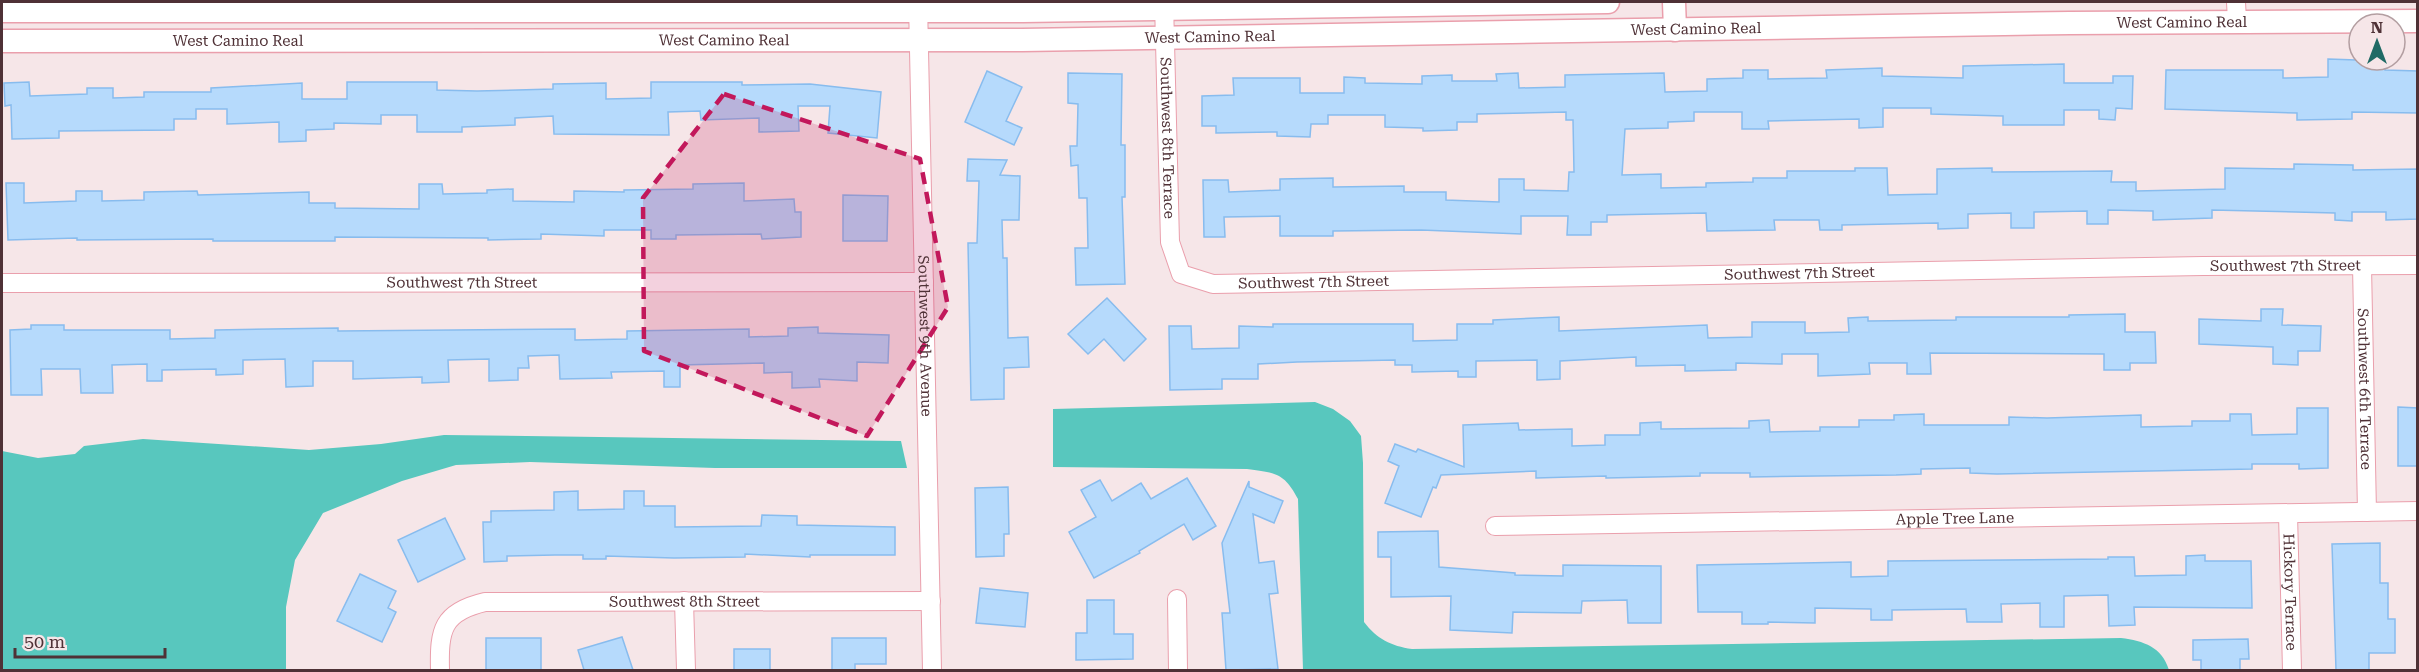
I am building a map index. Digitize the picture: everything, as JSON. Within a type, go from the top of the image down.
[{"type":"street","name":"West Camino Real","points":[[2,11],[1608,2]]},
{"type":"street","points":[[1674,2],[1675,30]]},
{"type":"street","name":"Southwest 8th Terrace","points":[[1165,5],[1170,242],[1181,274]]},
{"type":"street","name":"Southwest 9th Avenue","points":[[918,6],[932,670]]},
{"type":"street","points":[[370,40],[371,10]]},
{"type":"street","name":"West Camino Real","points":[[2,41],[1165,38],[1675,30],[2237,11],[2418,21]]},
{"type":"street","name":"Southwest 7th Street","points":[[1181,274],[1213,284],[2191,266],[2418,265]]},
{"type":"street","name":"Southwest 6th Terrace","points":[[2362,266],[2367,512]]},
{"type":"street","name":"Southwest 7th Street","points":[[2,283],[924,282]]},
{"type":"street","name":"Apple Tree Lane","points":[[1495,526],[2418,511]]},
{"type":"street","name":"Hickory Terrace","points":[[2288,514],[2292,670]]},
{"type":"street","points":[[1177,599],[1178,670]]},
{"type":"street","points":[[684,601],[686,670]]},
{"type":"street","name":"Southwest 8th Street","points":[[440,670],[439,642],[446,623],[463,607],[485,602],[931,601]]},
{"type":"highlighted area","points":[[724,94],[920,159],[948,307],[867,436],[644,351],[643,198]]},
{"type":"water","points":[[1315,402],[1333,409],[1350,421],[1361,436],[1364,622],[1379,637],[1397,646],[1412,649],[2121,638],[2151,646],[2162,656],[2169,670],[1303,670],[1298,499],[1288,483],[1278,475],[1247,469],[1053,467],[1053,409]]},
{"type":"water","points":[[444,435],[901,441],[907,468],[715,468],[530,462],[456,465],[402,481],[323,513],[295,560],[286,607],[286,670],[2,670],[2,451],[38,458],[75,454],[84,446],[143,439],[309,450],[381,444]]},
{"type":"building","points":[[2328,59],[2347,60],[2347,72],[2418,71],[2418,113],[2352,112],[2352,119],[2297,120],[2297,113],[2165,109],[2166,70],[2283,70],[2283,78],[2328,77]]},
{"type":"building","points":[[2064,64],[2064,83],[2113,83],[2113,76],[2133,76],[2132,109],[2116,108],[2115,120],[2099,119],[2099,110],[2064,110],[2064,125],[2003,125],[2003,116],[1931,114],[1931,108],[1883,108],[1883,127],[1859,128],[1859,119],[1768,121],[1769,129],[1742,129],[1742,112],[1694,112],[1694,121],[1668,122],[1668,128],[1625,129],[1622,175],[1661,174],[1661,188],[1706,187],[1706,183],[1753,182],[1753,178],[1787,178],[1787,171],[1855,171],[1855,168],[1887,168],[1888,195],[1937,194],[1937,169],[1992,168],[1992,172],[2112,171],[2111,182],[2136,182],[2136,191],[2225,189],[2225,168],[2294,169],[2294,164],[2353,165],[2353,170],[2418,169],[2418,219],[2386,220],[2386,212],[2352,212],[2352,221],[2335,220],[2335,213],[2212,210],[2212,218],[2153,220],[2153,211],[2108,210],[2108,224],[2087,224],[2087,211],[2034,212],[2034,228],[2011,228],[2011,213],[1968,214],[1968,228],[1938,229],[1938,223],[1842,225],[1842,230],[1820,230],[1819,220],[1774,220],[1775,230],[1707,231],[1706,213],[1607,215],[1607,222],[1591,222],[1591,235],[1567,235],[1568,216],[1521,216],[1521,234],[1421,230],[1333,231],[1333,236],[1280,236],[1280,216],[1224,217],[1225,237],[1204,237],[1203,180],[1228,180],[1229,192],[1280,190],[1280,179],[1333,178],[1333,187],[1404,186],[1404,192],[1446,192],[1446,200],[1499,202],[1499,179],[1524,179],[1524,190],[1568,191],[1569,172],[1574,172],[1573,120],[1566,120],[1566,112],[1477,114],[1477,122],[1457,122],[1457,130],[1423,131],[1423,128],[1385,127],[1385,115],[1328,115],[1328,124],[1311,124],[1310,137],[1277,136],[1277,132],[1216,133],[1216,126],[1202,126],[1202,96],[1234,95],[1233,78],[1300,78],[1300,93],[1344,93],[1344,77],[1365,78],[1365,83],[1422,84],[1422,76],[1452,75],[1452,81],[1497,81],[1496,74],[1518,73],[1519,88],[1565,87],[1565,75],[1664,73],[1665,92],[1707,91],[1707,79],[1743,78],[1743,70],[1768,70],[1768,79],[1827,78],[1826,70],[1882,68],[1882,76],[1963,78],[1963,66]]},
{"type":"building","points":[[987,71],[1022,87],[1006,121],[1022,128],[1014,145],[965,122]]},
{"type":"building","points":[[1068,73],[1122,74],[1121,145],[1125,145],[1125,197],[1122,197],[1125,284],[1076,285],[1075,248],[1088,248],[1087,198],[1079,198],[1078,165],[1071,166],[1070,146],[1077,146],[1078,104],[1068,103]]},
{"type":"building","points":[[29,82],[30,96],[87,94],[87,88],[113,88],[113,98],[144,97],[144,92],[211,92],[211,88],[302,83],[302,99],[347,99],[347,82],[437,82],[437,90],[477,91],[553,89],[553,84],[606,83],[606,99],[651,98],[651,82],[742,82],[742,85],[810,84],[881,92],[877,138],[828,133],[830,106],[798,106],[799,131],[759,132],[759,118],[701,120],[700,111],[668,112],[669,135],[554,134],[553,116],[515,118],[515,125],[462,127],[462,132],[417,132],[417,115],[381,115],[381,124],[334,123],[334,129],[306,130],[306,141],[279,142],[279,122],[227,124],[227,109],[196,109],[196,119],[174,119],[174,130],[59,131],[59,138],[12,139],[11,105],[5,106],[4,83]]},
{"type":"building","points":[[968,159],[1007,160],[1000,175],[1020,176],[1019,220],[1002,220],[1003,258],[1007,258],[1008,338],[1028,337],[1029,367],[1004,368],[1004,399],[971,400],[968,243],[977,243],[979,181],[967,181]]},
{"type":"building","points":[[6,183],[24,183],[24,203],[76,201],[76,191],[102,191],[102,201],[144,200],[144,192],[197,191],[198,195],[309,192],[309,203],[335,203],[335,208],[419,209],[419,184],[442,184],[443,194],[487,193],[487,190],[513,189],[513,201],[574,202],[574,191],[624,192],[624,190],[693,189],[693,184],[744,183],[744,201],[794,199],[795,212],[801,212],[801,237],[762,239],[761,234],[676,235],[676,239],[651,239],[651,230],[604,230],[604,236],[541,234],[541,239],[488,240],[488,238],[335,237],[335,241],[77,240],[77,238],[8,240]]},
{"type":"building","points":[[843,195],[888,196],[887,241],[843,241]]},
{"type":"building","points":[[1107,298],[1146,339],[1124,361],[1104,339],[1088,354],[1068,334]]},
{"type":"building","points":[[2261,309],[2283,309],[2282,325],[2321,326],[2320,351],[2298,351],[2298,365],[2273,364],[2273,347],[2199,344],[2199,319],[2261,321]]},
{"type":"building","points":[[2125,314],[2125,332],[2155,332],[2156,363],[2130,363],[2130,370],[2104,370],[2104,354],[1930,353],[1931,374],[1907,374],[1907,363],[1869,363],[1870,374],[1818,376],[1818,354],[1782,354],[1782,364],[1736,363],[1736,370],[1685,371],[1685,365],[1636,366],[1636,357],[1560,361],[1560,379],[1537,380],[1537,360],[1476,361],[1476,377],[1458,377],[1458,371],[1412,372],[1412,365],[1395,365],[1395,360],[1297,362],[1258,364],[1258,379],[1222,379],[1222,389],[1170,390],[1169,326],[1191,326],[1192,349],[1239,348],[1239,326],[1273,327],[1273,324],[1413,324],[1413,341],[1457,340],[1457,324],[1493,324],[1493,320],[1559,317],[1559,331],[1707,325],[1708,338],[1752,337],[1752,322],[1805,322],[1805,333],[1849,332],[1848,318],[1868,317],[1868,321],[1956,320],[1956,317],[2069,317],[2069,315]]},
{"type":"building","points":[[31,325],[64,325],[64,330],[170,330],[170,339],[215,338],[215,330],[338,328],[338,331],[575,329],[575,340],[627,339],[627,331],[749,329],[749,337],[788,336],[788,328],[818,327],[818,333],[889,335],[888,363],[857,362],[857,381],[819,379],[820,387],[792,388],[792,372],[764,373],[764,363],[680,365],[680,387],[664,387],[664,371],[611,372],[612,378],[560,379],[559,355],[528,356],[529,368],[518,368],[518,380],[489,381],[489,359],[448,360],[449,382],[422,383],[422,377],[353,379],[353,361],[313,361],[313,386],[286,387],[285,359],[243,360],[243,374],[216,375],[216,369],[162,370],[162,381],[147,381],[147,364],[112,365],[113,393],[81,393],[80,369],[41,369],[42,395],[11,395],[10,330],[31,329]]},
{"type":"building","points":[[2398,407],[2418,408],[2418,466],[2398,466]]},
{"type":"building","points":[[2297,408],[2328,408],[2328,468],[2299,469],[2299,464],[2252,464],[2252,469],[1997,474],[1970,473],[1970,468],[1921,469],[1921,474],[1896,475],[1750,477],[1750,473],[1700,473],[1700,476],[1606,478],[1606,476],[1536,478],[1536,471],[1441,475],[1436,488],[1433,487],[1421,517],[1385,503],[1399,466],[1388,461],[1395,444],[1416,452],[1418,449],[1464,467],[1463,425],[1518,423],[1519,430],[1572,429],[1572,446],[1605,445],[1605,435],[1640,435],[1640,423],[1661,422],[1661,429],[1749,428],[1749,421],[1769,420],[1770,432],[1820,431],[1820,427],[1859,427],[1859,420],[1894,420],[1894,415],[1924,414],[1924,425],[2009,425],[2009,417],[2141,415],[2141,427],[2192,426],[2192,421],[2230,421],[2230,414],[2251,414],[2252,435],[2297,434]]},
{"type":"building","points":[[1187,478],[1216,526],[1193,540],[1184,524],[1139,551],[1140,553],[1094,578],[1069,532],[1096,517],[1081,490],[1100,480],[1112,501],[1141,483],[1151,499]]},
{"type":"building","points":[[1249,481],[1249,487],[1283,501],[1274,523],[1253,514],[1259,563],[1274,561],[1278,593],[1269,594],[1278,669],[1226,670],[1222,613],[1230,613],[1222,543]]},
{"type":"building","points":[[1008,487],[1009,534],[1004,534],[1004,556],[976,557],[975,488]]},
{"type":"building","points":[[578,491],[578,510],[624,509],[624,491],[644,491],[644,506],[675,506],[675,527],[761,526],[762,515],[797,516],[797,525],[895,527],[895,555],[810,555],[810,557],[745,554],[745,557],[606,556],[606,559],[583,559],[583,555],[555,555],[507,556],[507,561],[484,562],[483,522],[491,522],[491,511],[554,510],[554,492]]},
{"type":"building","points":[[445,518],[465,559],[418,582],[398,540]]},
{"type":"building","points":[[1438,531],[1439,567],[1515,573],[1515,575],[1563,576],[1563,565],[1661,566],[1661,623],[1628,623],[1627,600],[1582,601],[1581,613],[1513,612],[1512,633],[1450,630],[1451,596],[1391,597],[1391,557],[1378,557],[1378,532]]},
{"type":"building","points":[[2380,543],[2380,583],[2388,583],[2388,619],[2395,619],[2395,653],[2369,653],[2369,670],[2336,670],[2332,544]]},
{"type":"building","points":[[2205,555],[2205,561],[2251,561],[2252,608],[2134,607],[2135,625],[2109,626],[2108,595],[2064,596],[2064,627],[2040,627],[2040,603],[2001,604],[2002,622],[1967,622],[1966,609],[1892,610],[1892,620],[1871,620],[1871,609],[1815,608],[1815,623],[1768,622],[1768,624],[1742,624],[1742,612],[1698,612],[1697,565],[1851,562],[1851,577],[1888,576],[1888,561],[2134,557],[2135,576],[2186,575],[2186,556]]},
{"type":"building","points":[[360,574],[396,591],[388,608],[396,612],[382,642],[337,621]]},
{"type":"building","points":[[980,588],[1028,593],[1025,627],[976,623]]},
{"type":"building","points":[[1087,600],[1114,600],[1114,634],[1133,634],[1133,659],[1076,660],[1076,633],[1087,633]]},
{"type":"building","points":[[622,637],[633,670],[584,670],[578,650]]},
{"type":"building","points":[[486,638],[541,638],[541,670],[486,670]]},
{"type":"building","points":[[832,638],[886,638],[886,664],[855,664],[855,670],[832,670]]},
{"type":"building","points":[[2248,639],[2249,659],[2240,659],[2240,670],[2201,670],[2201,660],[2193,660],[2193,640]]},
{"type":"building","points":[[734,649],[770,649],[770,670],[734,670]]}]
